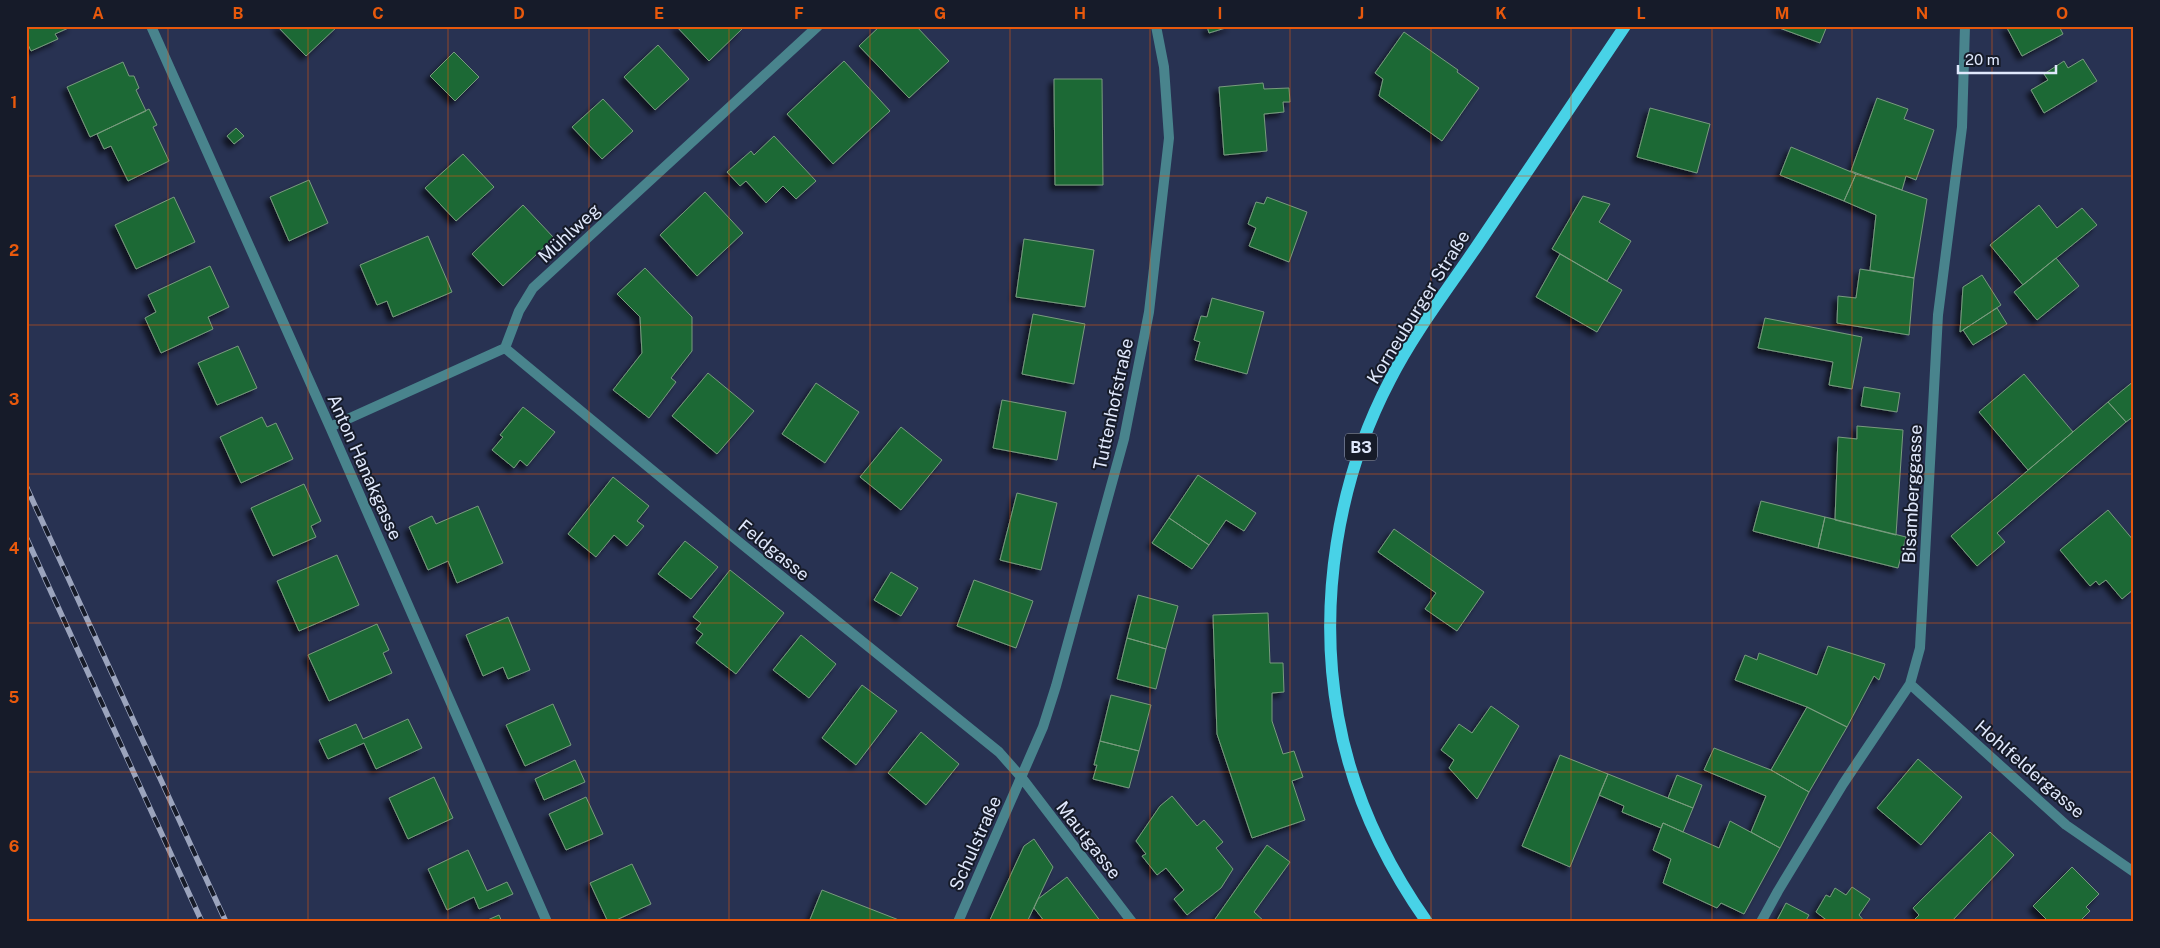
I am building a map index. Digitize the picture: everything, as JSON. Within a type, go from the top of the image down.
[{"type":"main road","name":"Korneuburger Straße","points":[[1427,922],[1409,895],[1378,837],[1354,778],[1338,717],[1333,682],[1331,614],[1335,557],[1345,503],[1361,447],[1390,379],[1425,322],[1625,26]]},
{"type":"street","name":"Anton Hanakgasse","points":[[151,26],[330,427],[547,922]]},
{"type":"street","name":"Mühlweg","points":[[505,348],[519,311],[533,288],[818,26]]},
{"type":"street","name":"Tuttenhofstraße","points":[[1022,778],[1043,727],[1056,686],[1124,439],[1149,312],[1169,138],[1164,67],[1156,26]]},
{"type":"street","name":"Bisamberggasse","points":[[1761,922],[1843,784],[1910,684],[1920,648],[1938,315],[1962,127],[1965,26]]},
{"type":"street","points":[[330,427],[505,348]]},
{"type":"street","name":"Feldgasse","points":[[505,348],[728,533],[999,752],[1022,778]]},
{"type":"street","name":"Hohlfeldergasse","points":[[1910,684],[2066,825],[2134,872]]},
{"type":"street","name":"Schulstraße","points":[[958,922],[1022,778]]},
{"type":"street","name":"Mautgasse","points":[[1022,778],[1132,922]]},
{"type":"building","points":[[26,26],[73,26],[55,34],[58,39],[31,51],[26,40]]},
{"type":"building","points":[[277,26],[338,26],[306,56]]},
{"type":"building","points":[[676,26],[739,26],[742,29],[709,61]]},
{"type":"building","points":[[880,26],[916,26],[949,61],[909,98],[859,46]]},
{"type":"building","points":[[1207,26],[1232,26],[1209,33]]},
{"type":"building","points":[[1774,26],[1827,26],[1820,43]]},
{"type":"building","points":[[2006,26],[2059,26],[2063,34],[2022,56]]},
{"type":"building","points":[[1404,32],[1458,70],[1457,72],[1479,88],[1442,141],[1379,96],[1383,79],[1375,73]]},
{"type":"building","points":[[658,45],[689,79],[655,110],[624,77]]},
{"type":"building","points":[[454,52],[479,77],[455,101],[430,76]]},
{"type":"building","points":[[2083,59],[2097,81],[2044,113],[2031,90],[2048,80],[2044,74],[2064,61],[2068,68]]},
{"type":"building","points":[[844,61],[890,111],[833,164],[787,114]]},
{"type":"building","points":[[123,62],[129,76],[134,76],[139,88],[136,90],[146,111],[90,137],[67,87]]},
{"type":"building","points":[[1054,79],[1102,79],[1103,185],[1055,185]]},
{"type":"building","points":[[1263,83],[1264,89],[1289,88],[1290,102],[1283,102],[1284,112],[1264,114],[1267,151],[1224,155],[1219,87]]},
{"type":"building","points":[[1877,98],[1908,109],[1904,119],[1934,130],[1916,180],[1906,176],[1902,190],[1851,171]]},
{"type":"building","points":[[603,99],[633,131],[602,159],[572,127]]},
{"type":"building","points":[[1650,108],[1710,124],[1697,173],[1637,157]]},
{"type":"building","points":[[149,109],[157,125],[153,127],[169,161],[128,181],[111,146],[104,149],[97,134]]},
{"type":"building","points":[[236,128],[244,136],[234,144],[227,136]]},
{"type":"building","points":[[774,136],[816,181],[796,199],[783,186],[766,203],[746,181],[740,186],[727,172],[751,151],[754,155]]},
{"type":"building","points":[[1791,147],[1856,174],[1844,201],[1780,175]]},
{"type":"building","points":[[463,154],[494,187],[456,221],[425,188]]},
{"type":"building","points":[[1856,174],[1927,199],[1914,278],[1870,270],[1876,215],[1844,201]]},
{"type":"building","points":[[309,180],[328,223],[289,241],[270,197]]},
{"type":"building","points":[[705,192],[743,233],[697,276],[660,235]]},
{"type":"building","points":[[1583,196],[1610,204],[1599,222],[1631,241],[1607,281],[1552,249]]},
{"type":"building","points":[[174,197],[195,242],[136,269],[115,225]]},
{"type":"building","points":[[1267,197],[1307,212],[1289,262],[1249,246],[1256,228],[1248,224],[1256,202],[1264,204]]},
{"type":"building","points":[[523,205],[554,238],[503,286],[472,254]]},
{"type":"building","points":[[2039,205],[2057,228],[2082,208],[2097,225],[2023,285],[1990,245]]},
{"type":"building","points":[[428,236],[452,292],[393,317],[387,301],[377,305],[360,265]]},
{"type":"building","points":[[1024,239],[1094,250],[1085,307],[1016,297]]},
{"type":"building","points":[[1560,254],[1622,290],[1597,332],[1536,297]]},
{"type":"building","points":[[2056,258],[2079,286],[2037,320],[2014,292]]},
{"type":"building","points":[[210,266],[229,307],[208,317],[213,329],[161,353],[145,318],[156,312],[148,295]]},
{"type":"building","points":[[645,268],[692,317],[692,351],[671,378],[676,382],[649,418],[613,390],[642,353],[640,317],[617,294]]},
{"type":"building","points":[[1860,269],[1914,278],[1909,335],[1837,323],[1838,296],[1856,298]]},
{"type":"building","points":[[1982,275],[2001,305],[1960,332],[1963,287]]},
{"type":"building","points":[[1212,298],[1264,312],[1247,374],[1195,360],[1200,342],[1194,340],[1201,316],[1207,317]]},
{"type":"building","points":[[1997,308],[2007,324],[1973,345],[1963,330]]},
{"type":"building","points":[[1033,314],[1085,324],[1074,384],[1022,374]]},
{"type":"building","points":[[1765,318],[1862,337],[1852,389],[1829,385],[1833,362],[1758,348]]},
{"type":"building","points":[[238,346],[257,388],[217,405],[198,363]]},
{"type":"building","points":[[708,373],[754,411],[717,454],[672,416]]},
{"type":"building","points":[[2024,374],[2073,432],[2028,470],[1979,412]]},
{"type":"building","points":[[2134,381],[2134,416],[2126,422],[2108,402]]},
{"type":"building","points":[[816,383],[859,412],[825,463],[782,434]]},
{"type":"building","points":[[1864,387],[1900,393],[1897,412],[1861,406]]},
{"type":"building","points":[[1002,400],[1066,412],[1057,460],[993,448]]},
{"type":"building","points":[[2108,402],[2126,422],[1997,533],[2005,542],[1977,566],[1951,536]]},
{"type":"building","points":[[523,407],[555,432],[527,466],[520,460],[514,468],[492,450],[503,437],[500,435]]},
{"type":"building","points":[[262,417],[267,427],[276,423],[293,459],[241,483],[220,437]]},
{"type":"building","points":[[1857,426],[1903,430],[1896,535],[1835,520],[1838,437],[1857,439]]},
{"type":"building","points":[[901,427],[942,460],[901,510],[860,477]]},
{"type":"building","points":[[1198,475],[1256,513],[1244,531],[1226,520],[1209,545],[1169,518]]},
{"type":"building","points":[[613,477],[649,506],[637,521],[644,526],[627,546],[614,535],[596,557],[568,534]]},
{"type":"building","points":[[304,484],[321,521],[311,526],[316,537],[273,556],[251,508]]},
{"type":"building","points":[[1017,493],[1057,503],[1041,570],[1000,560]]},
{"type":"building","points":[[1761,501],[1825,517],[1818,548],[1753,531]]},
{"type":"building","points":[[478,506],[503,563],[457,583],[448,561],[428,570],[409,527],[432,516],[436,524]]},
{"type":"building","points":[[2108,510],[2134,541],[2134,589],[2122,599],[2106,580],[2099,585],[2096,581],[2090,586],[2060,550]]},
{"type":"building","points":[[1825,517],[1906,537],[1898,568],[1818,548]]},
{"type":"building","points":[[1169,518],[1209,545],[1192,569],[1152,543]]},
{"type":"building","points":[[1394,529],[1484,592],[1457,631],[1425,609],[1436,593],[1378,552]]},
{"type":"building","points":[[685,541],[718,567],[691,599],[658,574]]},
{"type":"building","points":[[337,555],[359,605],[299,631],[277,581]]},
{"type":"building","points":[[730,570],[784,613],[736,674],[696,643],[703,634],[696,629],[701,623],[693,617]]},
{"type":"building","points":[[891,572],[918,588],[901,616],[874,600]]},
{"type":"building","points":[[974,580],[1033,601],[1016,648],[957,626]]},
{"type":"building","points":[[1138,595],[1178,606],[1166,649],[1127,638]]},
{"type":"building","points":[[1268,613],[1270,663],[1283,663],[1284,692],[1272,693],[1272,721],[1283,754],[1294,751],[1303,777],[1292,781],[1305,820],[1252,838],[1217,734],[1213,615]]},
{"type":"building","points":[[508,617],[530,670],[508,679],[503,667],[483,676],[466,635]]},
{"type":"building","points":[[377,624],[389,650],[383,653],[392,673],[329,701],[308,655]]},
{"type":"building","points":[[801,635],[836,664],[809,698],[773,670]]},
{"type":"building","points":[[1127,638],[1166,649],[1156,689],[1117,679]]},
{"type":"building","points":[[1828,646],[1885,664],[1879,680],[1874,676],[1847,727],[1807,707],[1735,680],[1745,655],[1757,660],[1759,653],[1817,675]]},
{"type":"building","points":[[862,685],[897,711],[856,765],[822,738]]},
{"type":"building","points":[[1111,695],[1151,705],[1139,751],[1100,741]]},
{"type":"building","points":[[553,704],[571,745],[525,766],[506,725]]},
{"type":"building","points":[[1491,706],[1519,726],[1477,799],[1449,768],[1454,760],[1441,750],[1459,724],[1472,733]]},
{"type":"building","points":[[1807,707],[1847,727],[1809,792],[1771,770]]},
{"type":"building","points":[[408,719],[422,748],[376,769],[364,743],[328,759],[319,740],[356,724],[363,739]]},
{"type":"building","points":[[921,732],[959,764],[926,805],[888,773]]},
{"type":"building","points":[[1100,741],[1139,751],[1129,788],[1093,779],[1097,765],[1094,765]]},
{"type":"building","points":[[1714,748],[1771,770],[1809,792],[1780,848],[1751,832],[1766,796],[1704,770]]},
{"type":"building","points":[[1560,755],[1608,774],[1570,867],[1522,846]]},
{"type":"building","points":[[1918,759],[1962,797],[1921,845],[1877,808]]},
{"type":"building","points":[[575,760],[585,782],[544,800],[535,779]]},
{"type":"building","points":[[1608,774],[1693,808],[1683,832],[1663,823],[1661,828],[1622,812],[1624,806],[1599,795]]},
{"type":"building","points":[[1677,775],[1702,785],[1693,808],[1668,798]]},
{"type":"building","points":[[434,777],[453,818],[408,839],[389,798]]},
{"type":"building","points":[[1172,796],[1197,826],[1204,820],[1223,842],[1216,848],[1233,869],[1221,888],[1187,915],[1174,899],[1184,890],[1166,868],[1157,875],[1142,856],[1146,854],[1136,841],[1160,806]]},
{"type":"building","points":[[586,797],[603,834],[566,850],[549,814]]},
{"type":"building","points":[[1730,821],[1780,848],[1744,914],[1721,903],[1717,908],[1663,883],[1671,859],[1653,850],[1663,823],[1719,848]]},
{"type":"building","points":[[1990,832],[2014,855],[1951,922],[1912,922],[1919,915],[1913,908]]},
{"type":"building","points":[[1034,839],[1053,867],[1027,922],[989,922],[1024,846]]},
{"type":"building","points":[[1267,845],[1290,862],[1254,912],[1265,922],[1213,922]]},
{"type":"building","points":[[468,850],[487,891],[507,882],[513,894],[479,909],[474,897],[447,910],[428,869]]},
{"type":"building","points":[[632,864],[651,904],[612,922],[608,922],[590,883]]},
{"type":"building","points":[[2072,867],[2099,894],[2086,907],[2090,911],[2079,922],[2049,922],[2033,906]]},
{"type":"building","points":[[1067,877],[1101,922],[1045,922],[1034,908],[1038,899]]},
{"type":"building","points":[[1852,887],[1870,899],[1859,915],[1865,922],[1829,922],[1816,912],[1826,895],[1830,897],[1835,888],[1846,895]]},
{"type":"building","points":[[822,890],[904,922],[809,922]]},
{"type":"building","points":[[1786,903],[1809,915],[1805,922],[1776,922]]},
{"type":"building","points":[[499,915],[502,922],[483,922]]},
{"type":"railway","points":[[26,486],[226,922]]},
{"type":"railway","points":[[26,537],[202,922]]}]
